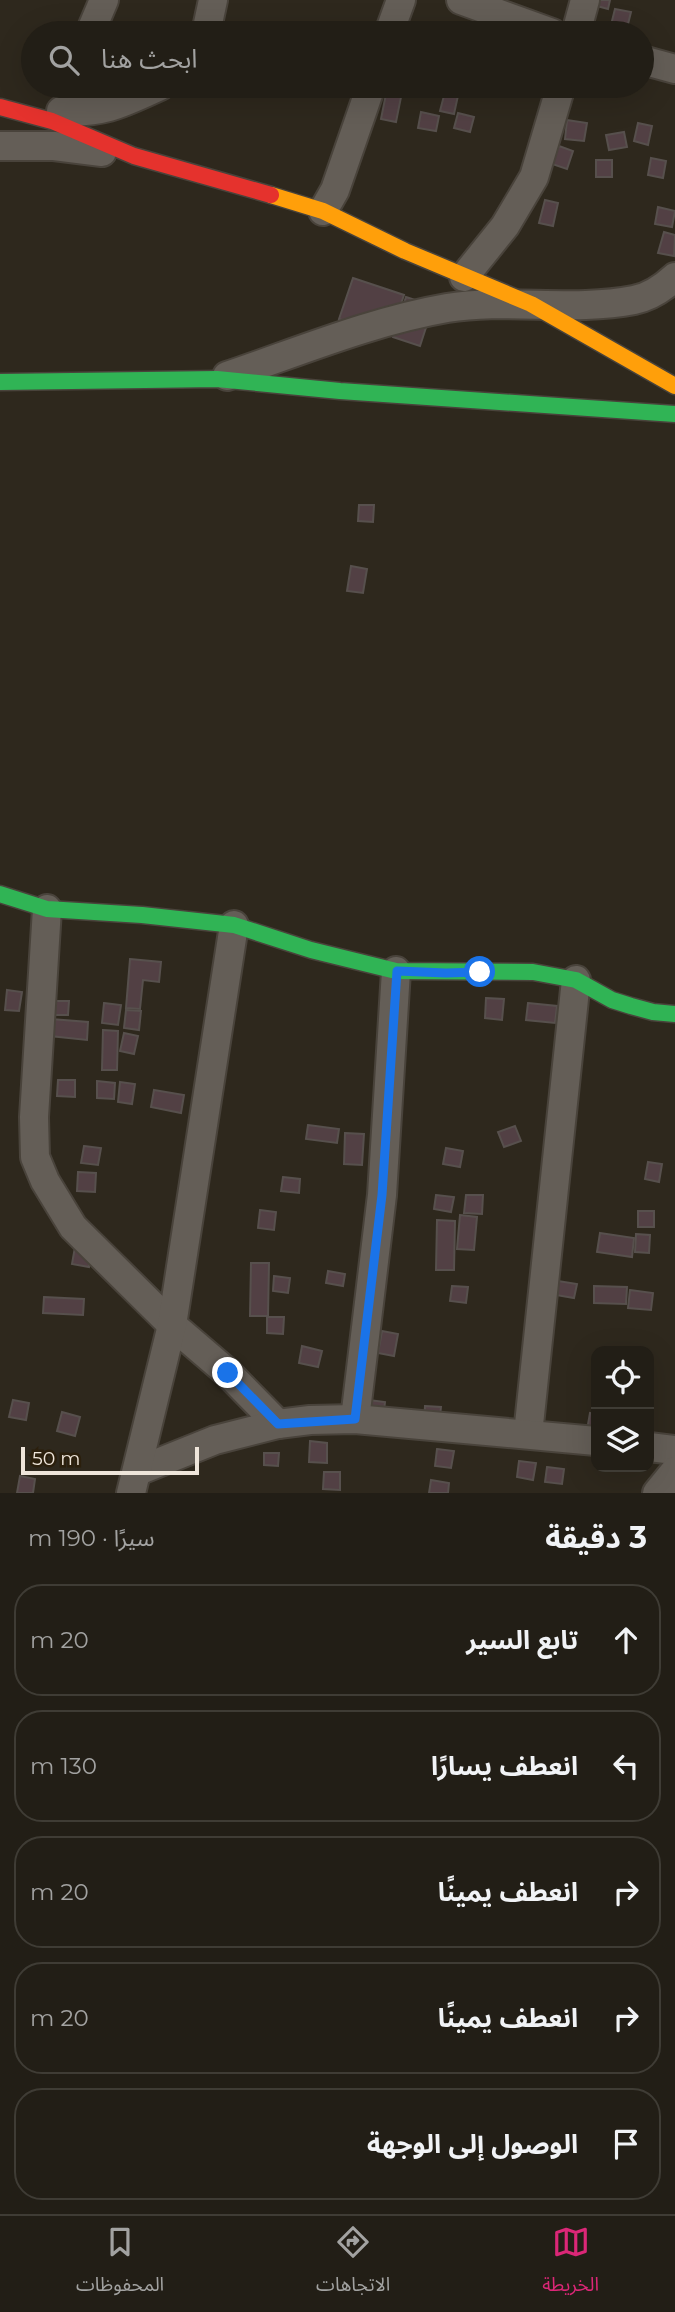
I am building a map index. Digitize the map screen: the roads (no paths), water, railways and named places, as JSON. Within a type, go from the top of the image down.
[{"type":"street","points":[[95,21],[104,0]]},
{"type":"street","points":[[209,21],[213,0]]},
{"type":"street","points":[[393,21],[401,0]]},
{"type":"street","points":[[461,0],[519,21]]},
{"type":"street","points":[[579,21],[584,0]]},
{"type":"street","points":[[654,63],[675,69]]},
{"type":"street","points":[[0,107],[61,106],[100,110],[134,98]]},
{"type":"street","points":[[323,211],[335,190],[367,98]]},
{"type":"street","points":[[464,277],[505,226],[534,177],[557,98]]},
{"type":"street","points":[[61,106],[134,156]]},
{"type":"street","points":[[0,146],[54,146],[134,156],[323,211],[464,277],[531,304],[675,386]]},
{"type":"street","points":[[217,379],[383,323],[448,308],[598,304],[636,300],[663,289],[675,277]]},
{"type":"street","points":[[7,385],[217,379],[353,393],[675,414]]},
{"type":"street","points":[[0,894],[47,909],[142,915],[234,925],[311,950],[397,971],[519,971],[576,980],[612,1000],[653,1012],[675,1014]]},
{"type":"street","points":[[47,909],[34,1117],[35,1157],[44,1181],[74,1227],[172,1325],[228,1373],[278,1424]]},
{"type":"street","points":[[134,1482],[172,1325],[234,925]]},
{"type":"street","points":[[355,1419],[382,1195],[397,971]]},
{"type":"street","points":[[528,1434],[576,980]]},
{"type":"street","points":[[134,1482],[215,1440],[278,1424],[355,1419],[591,1440]]},
{"type":"street","points":[[654,1448],[675,1450]]},
{"type":"street","points":[[657,1493],[675,1471]]}]
